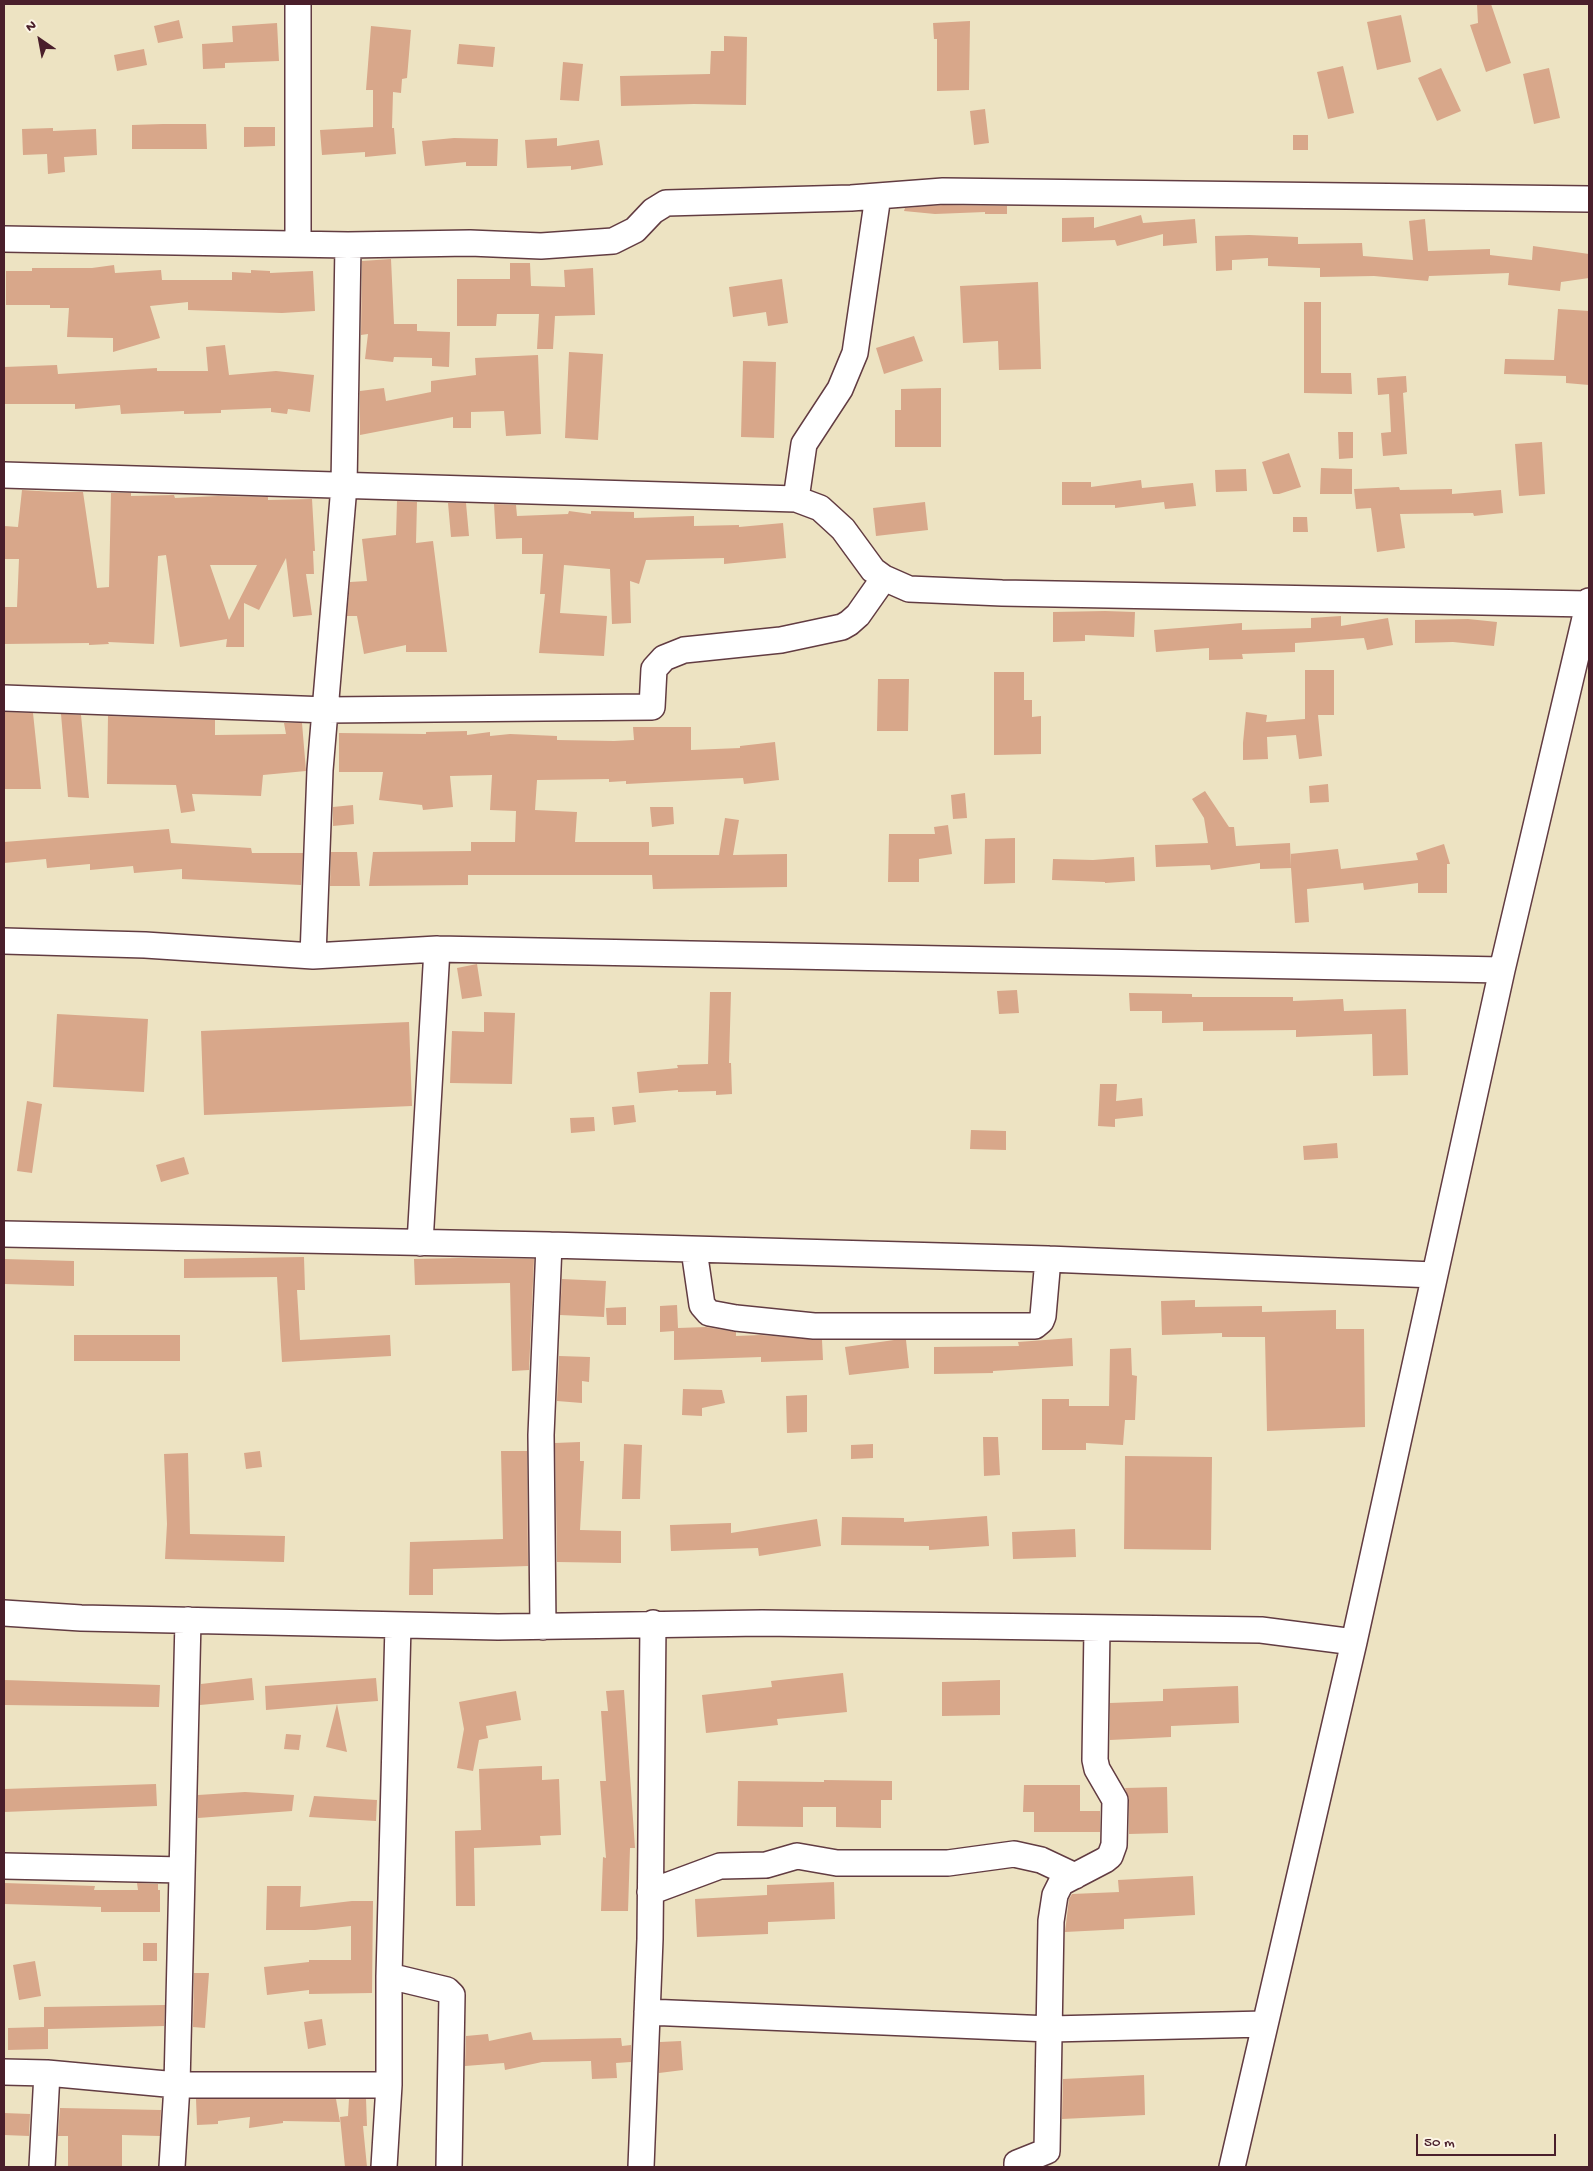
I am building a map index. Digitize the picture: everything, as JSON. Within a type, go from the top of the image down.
[{"type":"street","points":[[298,4],[298,244]]},
{"type":"street","points":[[4,240],[348,245],[470,243],[541,246],[613,241],[635,230],[653,211],[666,203],[878,196],[943,191],[1589,199]]},
{"type":"street","points":[[796,499],[804,444],[840,389],[850,370],[855,353],[878,196]]},
{"type":"street","points":[[313,956],[320,770],[327,710],[344,486],[348,245]]},
{"type":"street","points":[[4,475],[796,499],[820,508],[831,518],[842,529],[873,570],[884,578],[910,589],[1589,603],[1502,970],[1354,1642],[1232,2167]]},
{"type":"street","points":[[4,698],[327,710],[652,707],[654,669],[664,658],[684,650],[781,640],[842,627],[849,624],[858,615],[884,578]]},
{"type":"street","points":[[4,941],[145,946],[313,956],[437,949],[1502,970]]},
{"type":"street","points":[[420,1243],[437,949]]},
{"type":"street","points":[[4,1234],[549,1245],[1048,1259],[1434,1275]]},
{"type":"street","points":[[543,1627],[541,1435],[549,1245]]},
{"type":"street","points":[[694,1250],[702,1305],[709,1313],[736,1318],[814,1326],[1035,1326],[1041,1321],[1043,1316],[1048,1259]]},
{"type":"street","points":[[4,1614],[81,1618],[543,1627],[653,1623],[762,1623],[1261,1630],[1354,1642]]},
{"type":"street","points":[[172,2167],[177,2085],[188,1620]]},
{"type":"street","points":[[641,2167],[650,1892],[653,1623]]},
{"type":"street","points":[[384,2167],[389,2085],[389,1976],[398,1625]]},
{"type":"street","points":[[1017,2167],[1017,2163],[1047,2151],[1051,1921],[1055,1895],[1058,1886],[1110,1856],[1114,1846],[1115,1800],[1097,1769],[1095,1760],[1097,1628]]},
{"type":"street","points":[[650,1892],[720,1866],[766,1865],[797,1856],[837,1863],[948,1862],[1014,1854],[1041,1860],[1075,1876]]},
{"type":"street","points":[[4,1866],[182,1870]]},
{"type":"street","points":[[389,1976],[447,1990],[452,1995],[449,2167]]},
{"type":"street","points":[[647,2012],[1050,2029],[1265,2024]]},
{"type":"street","points":[[4,2072],[47,2073],[177,2085],[389,2085]]},
{"type":"street","points":[[42,2167],[47,2073]]},
{"type":"building","points":[[1477,4],[1491,4],[1511,63],[1486,72],[1470,25],[1478,23]]},
{"type":"building","points":[[1401,15],[1411,62],[1377,70],[1367,22]]},
{"type":"building","points":[[179,20],[183,38],[158,43],[154,26]]},
{"type":"building","points":[[970,21],[969,90],[937,91],[937,39],[934,39],[933,23]]},
{"type":"building","points":[[277,23],[279,61],[225,63],[225,68],[203,69],[202,44],[233,42],[232,26]]},
{"type":"building","points":[[371,26],[411,30],[407,78],[402,79],[401,93],[393,92],[392,128],[394,128],[396,154],[365,157],[365,152],[322,155],[320,130],[373,127],[373,90],[366,90]]},
{"type":"building","points":[[724,36],[747,37],[746,105],[621,106],[620,76],[710,74],[711,51],[724,51]]},
{"type":"building","points":[[459,44],[495,47],[493,67],[457,64]]},
{"type":"building","points":[[144,49],[147,65],[117,71],[114,55]]},
{"type":"building","points":[[563,62],[583,64],[579,101],[560,100]]},
{"type":"building","points":[[1343,66],[1354,113],[1328,119],[1317,72]]},
{"type":"building","points":[[1441,68],[1461,111],[1437,121],[1418,78]]},
{"type":"building","points":[[1549,68],[1560,118],[1534,124],[1523,74]]},
{"type":"building","points":[[985,109],[989,143],[974,145],[970,111]]},
{"type":"building","points":[[206,124],[207,149],[132,149],[132,125]]},
{"type":"building","points":[[244,127],[275,127],[275,146],[244,147]]},
{"type":"building","points":[[53,128],[53,131],[96,129],[97,155],[64,157],[65,172],[48,174],[47,154],[23,155],[22,129]]},
{"type":"building","points":[[1293,135],[1308,135],[1308,150],[1293,150]]},
{"type":"building","points":[[454,138],[498,139],[497,166],[466,166],[466,162],[425,166],[422,141]]},
{"type":"building","points":[[557,138],[557,146],[599,140],[603,165],[571,170],[571,166],[527,168],[525,140]]},
{"type":"building","points":[[943,205],[1007,206],[1007,214],[985,214],[985,212],[935,214],[904,211],[905,208]]},
{"type":"building","points":[[1141,215],[1143,223],[1195,219],[1197,243],[1163,246],[1163,234],[1117,246],[1115,240],[1062,242],[1062,218],[1094,217],[1094,228]]},
{"type":"building","points":[[1425,219],[1428,251],[1490,249],[1490,255],[1532,260],[1533,246],[1589,254],[1589,278],[1561,282],[1560,291],[1508,285],[1509,273],[1429,276],[1428,281],[1374,276],[1320,277],[1320,268],[1268,266],[1268,258],[1232,260],[1232,270],[1216,271],[1215,236],[1298,237],[1298,244],[1362,243],[1363,256],[1413,260],[1409,221]]},
{"type":"building","points":[[391,259],[394,324],[417,324],[417,331],[450,332],[449,367],[432,366],[432,358],[394,357],[393,362],[365,359],[368,334],[361,335],[362,261]]},
{"type":"building","points":[[510,263],[530,263],[531,286],[565,287],[564,270],[593,268],[595,315],[555,316],[553,349],[537,349],[539,314],[497,314],[496,326],[457,326],[457,279],[510,279]]},
{"type":"building","points":[[114,265],[115,273],[161,270],[162,280],[232,280],[232,272],[251,273],[251,270],[270,271],[270,273],[313,271],[315,311],[282,313],[188,310],[188,302],[150,306],[160,338],[113,352],[113,338],[67,337],[69,308],[50,308],[50,305],[6,305],[6,271],[32,271],[32,268],[92,268]]},
{"type":"building","points":[[782,279],[788,323],[768,326],[766,312],[733,317],[729,287]]},
{"type":"building","points":[[1038,282],[1041,369],[999,370],[998,341],[963,343],[960,286]]},
{"type":"building","points":[[1304,302],[1321,302],[1321,373],[1351,373],[1352,394],[1304,393]]},
{"type":"building","points":[[1558,309],[1589,311],[1589,385],[1566,383],[1566,376],[1504,374],[1505,359],[1554,360]]},
{"type":"building","points":[[914,336],[923,361],[884,374],[876,348]]},
{"type":"building","points":[[225,345],[229,375],[276,371],[314,375],[310,412],[288,409],[287,414],[271,412],[271,408],[221,410],[221,413],[184,414],[184,411],[121,414],[120,405],[75,409],[75,404],[4,404],[4,367],[57,365],[58,374],[157,368],[157,371],[208,371],[206,347]]},
{"type":"building","points":[[569,352],[603,354],[598,440],[565,438]]},
{"type":"building","points":[[538,355],[541,434],[506,436],[504,411],[471,412],[471,428],[453,428],[453,417],[360,435],[360,391],[384,388],[386,401],[431,392],[431,381],[476,375],[475,358]]},
{"type":"building","points":[[743,361],[776,362],[774,438],[741,437]]},
{"type":"building","points":[[1406,376],[1407,392],[1403,393],[1407,454],[1383,456],[1381,433],[1391,432],[1389,394],[1378,395],[1377,378]]},
{"type":"building","points":[[941,388],[941,447],[895,447],[895,410],[901,410],[901,389]]},
{"type":"building","points":[[1338,432],[1353,432],[1353,458],[1339,459]]},
{"type":"building","points":[[1542,442],[1545,494],[1519,496],[1515,444]]},
{"type":"building","points":[[1289,453],[1301,487],[1273,494],[1262,462]]},
{"type":"building","points":[[1321,468],[1352,469],[1352,494],[1320,494]]},
{"type":"building","points":[[1246,469],[1247,491],[1216,492],[1215,470]]},
{"type":"building","points":[[1141,480],[1142,488],[1193,483],[1196,506],[1165,509],[1164,502],[1115,508],[1115,505],[1062,505],[1062,482],[1091,482],[1091,487]]},
{"type":"building","points":[[1399,487],[1400,490],[1452,489],[1452,494],[1501,490],[1503,513],[1474,516],[1473,513],[1400,514],[1405,548],[1377,552],[1371,508],[1356,509],[1354,489]]},
{"type":"building","points":[[22,490],[83,492],[97,588],[109,587],[111,493],[131,493],[131,496],[174,495],[175,498],[218,496],[268,497],[268,500],[312,499],[315,551],[313,551],[314,574],[306,574],[312,615],[293,617],[286,558],[259,610],[244,603],[244,647],[226,647],[227,639],[180,647],[166,555],[158,556],[154,644],[108,642],[109,644],[89,645],[89,643],[4,644],[4,607],[17,607],[19,559],[4,559],[4,526],[18,527]],"holes":[[[210,565],[257,565],[229,620]]]},
{"type":"building","points":[[397,501],[417,502],[416,543],[433,541],[447,652],[406,652],[406,645],[364,654],[357,616],[347,616],[350,582],[367,581],[362,539],[396,535]]},
{"type":"building","points":[[925,502],[928,530],[876,536],[873,508]]},
{"type":"building","points":[[448,503],[466,503],[469,536],[451,537]]},
{"type":"building","points":[[494,504],[516,505],[517,516],[568,514],[569,511],[591,514],[591,511],[634,512],[634,518],[694,516],[694,526],[739,525],[739,527],[783,523],[786,558],[724,564],[724,558],[646,560],[639,584],[630,581],[631,623],[612,624],[610,569],[564,565],[560,613],[607,616],[604,656],[539,653],[545,594],[540,594],[543,554],[522,554],[522,538],[496,539]]},
{"type":"building","points":[[1293,517],[1307,517],[1308,532],[1293,532]]},
{"type":"building","points":[[1053,612],[1135,612],[1134,637],[1085,635],[1085,641],[1053,642]]},
{"type":"building","points":[[1341,616],[1341,626],[1388,618],[1393,645],[1367,650],[1364,638],[1295,643],[1295,652],[1242,654],[1243,659],[1209,660],[1209,648],[1156,652],[1154,630],[1242,623],[1242,630],[1311,628],[1311,618]]},
{"type":"building","points":[[1468,619],[1497,622],[1494,646],[1453,642],[1415,643],[1415,620]]},
{"type":"building","points":[[1305,670],[1334,670],[1334,715],[1318,715],[1322,756],[1299,759],[1296,735],[1267,737],[1268,759],[1243,760],[1246,712],[1267,715],[1266,722],[1305,719]]},
{"type":"building","points":[[994,672],[1024,672],[1024,700],[1032,700],[1032,717],[1041,716],[1041,754],[994,755]]},
{"type":"building","points":[[878,679],[909,679],[908,731],[877,731]]},
{"type":"building","points":[[4,712],[33,713],[41,789],[4,789]]},
{"type":"building","points":[[61,714],[81,715],[89,798],[68,797]]},
{"type":"building","points":[[108,716],[215,720],[215,735],[286,734],[284,723],[302,723],[306,771],[263,775],[261,796],[192,794],[195,811],[181,813],[176,785],[107,784]]},
{"type":"building","points":[[633,727],[691,727],[691,750],[740,748],[740,746],[775,742],[779,780],[744,784],[743,778],[626,784],[626,781],[609,782],[609,779],[537,780],[535,810],[577,812],[575,842],[649,842],[649,855],[719,855],[725,818],[739,820],[733,855],[787,854],[787,887],[653,889],[652,875],[468,875],[468,885],[369,886],[373,852],[471,851],[471,842],[515,842],[516,811],[490,810],[492,775],[450,776],[453,807],[423,810],[422,805],[379,800],[383,772],[339,772],[339,733],[426,734],[426,732],[467,731],[467,735],[490,732],[490,736],[510,734],[557,736],[557,740],[614,741],[634,740]]},
{"type":"building","points":[[1328,784],[1329,802],[1310,803],[1309,786]]},
{"type":"building","points":[[1205,791],[1229,827],[1234,827],[1236,846],[1290,843],[1291,868],[1260,869],[1260,863],[1211,870],[1210,865],[1156,867],[1155,845],[1208,843],[1204,818],[1192,799]]},
{"type":"building","points":[[965,793],[967,818],[953,819],[951,795]]},
{"type":"building","points":[[353,805],[354,824],[333,826],[333,807]]},
{"type":"building","points":[[650,807],[673,807],[674,824],[652,827]]},
{"type":"building","points":[[948,825],[952,854],[919,859],[919,882],[888,882],[889,834],[935,834],[934,827]]},
{"type":"building","points":[[169,829],[171,843],[251,848],[252,853],[303,853],[301,885],[182,879],[182,869],[134,873],[133,866],[90,870],[90,864],[47,868],[46,859],[4,863],[4,842]]},
{"type":"building","points":[[1015,838],[1015,883],[984,884],[985,839]]},
{"type":"building","points":[[1444,844],[1450,864],[1447,864],[1447,893],[1418,893],[1418,883],[1364,890],[1363,883],[1307,889],[1309,922],[1295,923],[1290,854],[1338,849],[1341,869],[1418,860],[1416,853]]},
{"type":"building","points":[[331,852],[357,852],[360,886],[330,886]]},
{"type":"building","points":[[1134,857],[1135,881],[1105,883],[1052,880],[1053,859],[1093,860]]},
{"type":"building","points":[[477,964],[482,996],[462,999],[457,968]]},
{"type":"building","points":[[1017,990],[1019,1013],[999,1014],[997,991]]},
{"type":"building","points":[[710,992],[731,992],[729,1063],[731,1063],[732,1094],[716,1095],[716,1091],[678,1092],[678,1090],[639,1093],[637,1072],[678,1068],[677,1065],[708,1064]]},
{"type":"building","points":[[1129,993],[1192,994],[1192,997],[1293,997],[1293,1001],[1343,999],[1344,1011],[1406,1009],[1408,1075],[1373,1076],[1372,1034],[1296,1037],[1296,1030],[1203,1031],[1203,1022],[1162,1023],[1162,1011],[1130,1011]]},
{"type":"building","points":[[484,1012],[515,1013],[512,1084],[450,1083],[452,1031],[484,1032]]},
{"type":"building","points":[[57,1014],[148,1019],[144,1092],[53,1087]]},
{"type":"building","points":[[409,1022],[412,1106],[204,1115],[201,1031]]},
{"type":"building","points":[[1100,1084],[1117,1084],[1116,1101],[1142,1098],[1143,1116],[1115,1119],[1115,1127],[1098,1126]]},
{"type":"building","points":[[27,1101],[42,1104],[32,1173],[17,1171]]},
{"type":"building","points":[[634,1105],[636,1122],[614,1125],[612,1107]]},
{"type":"building","points":[[594,1117],[595,1131],[571,1133],[570,1118]]},
{"type":"building","points":[[971,1130],[1006,1131],[1006,1150],[970,1149]]},
{"type":"building","points":[[1337,1143],[1338,1158],[1304,1160],[1303,1146]]},
{"type":"building","points":[[184,1157],[189,1174],[161,1182],[156,1165]]},
{"type":"building","points":[[304,1257],[305,1290],[297,1290],[300,1340],[390,1335],[391,1356],[282,1362],[277,1277],[184,1278],[184,1259]]},
{"type":"building","points":[[4,1259],[74,1261],[74,1286],[4,1284]]},
{"type":"building","points":[[414,1259],[534,1259],[529,1370],[512,1371],[510,1283],[415,1285]]},
{"type":"building","points":[[562,1279],[606,1281],[604,1317],[560,1315]]},
{"type":"building","points":[[1195,1300],[1195,1307],[1262,1306],[1262,1312],[1336,1310],[1336,1329],[1364,1329],[1365,1427],[1267,1431],[1265,1337],[1222,1337],[1222,1333],[1162,1335],[1161,1301]]},
{"type":"building","points":[[677,1305],[678,1328],[706,1327],[736,1332],[736,1336],[761,1335],[822,1340],[823,1360],[761,1362],[761,1357],[674,1360],[674,1331],[660,1332],[660,1306]]},
{"type":"building","points":[[626,1307],[626,1325],[607,1325],[606,1308]]},
{"type":"building","points":[[74,1335],[180,1335],[180,1361],[74,1361]]},
{"type":"building","points":[[1072,1338],[1073,1366],[993,1371],[993,1373],[934,1374],[934,1347],[1019,1346],[1018,1342]]},
{"type":"building","points":[[906,1340],[909,1368],[849,1375],[845,1347]]},
{"type":"building","points":[[1131,1348],[1132,1375],[1137,1376],[1135,1420],[1125,1420],[1123,1445],[1086,1443],[1086,1450],[1042,1450],[1042,1399],[1069,1399],[1069,1406],[1109,1406],[1110,1349]]},
{"type":"building","points":[[559,1356],[590,1357],[589,1382],[582,1381],[582,1403],[557,1401]]},
{"type":"building","points":[[683,1389],[722,1390],[725,1403],[702,1408],[702,1416],[682,1415]]},
{"type":"building","points":[[807,1395],[807,1432],[787,1433],[786,1396]]},
{"type":"building","points":[[983,1437],[998,1437],[1000,1475],[984,1476]]},
{"type":"building","points":[[580,1442],[580,1461],[584,1461],[580,1530],[621,1531],[621,1563],[557,1562],[555,1443]]},
{"type":"building","points":[[624,1444],[642,1445],[640,1499],[622,1499]]},
{"type":"building","points":[[873,1444],[873,1458],[851,1459],[851,1445]]},
{"type":"building","points":[[260,1451],[262,1467],[246,1469],[244,1453]]},
{"type":"building","points":[[501,1451],[527,1451],[528,1566],[433,1569],[433,1595],[409,1595],[410,1542],[503,1539]]},
{"type":"building","points":[[188,1453],[190,1534],[285,1536],[284,1562],[165,1559],[167,1524],[164,1454]]},
{"type":"building","points":[[1125,1456],[1212,1457],[1211,1550],[1124,1549]]},
{"type":"building","points":[[987,1516],[989,1546],[929,1550],[929,1546],[841,1545],[842,1517],[904,1518],[904,1522]]},
{"type":"building","points":[[817,1519],[821,1546],[759,1556],[758,1548],[671,1551],[670,1525],[731,1523],[731,1533]]},
{"type":"building","points":[[1075,1529],[1076,1557],[1013,1559],[1012,1532]]},
{"type":"building","points":[[843,1673],[847,1712],[777,1719],[778,1725],[706,1733],[702,1695],[772,1687],[771,1681]]},
{"type":"building","points":[[252,1678],[254,1700],[200,1705],[201,1684]]},
{"type":"building","points":[[376,1678],[378,1701],[266,1710],[265,1686]]},
{"type":"building","points":[[4,1680],[160,1685],[159,1707],[4,1705]]},
{"type":"building","points":[[1000,1680],[1000,1715],[942,1716],[942,1682]]},
{"type":"building","points":[[1238,1686],[1239,1723],[1171,1726],[1171,1737],[1110,1740],[1110,1703],[1163,1701],[1163,1689]]},
{"type":"building","points":[[624,1690],[635,1848],[630,1848],[628,1911],[601,1911],[603,1857],[606,1858],[600,1781],[606,1781],[601,1711],[608,1711],[606,1691]]},
{"type":"building","points":[[516,1691],[521,1720],[486,1726],[488,1738],[479,1740],[473,1771],[457,1768],[464,1729],[459,1702]]},
{"type":"building","points":[[337,1704],[347,1752],[326,1747]]},
{"type":"building","points":[[286,1734],[301,1735],[299,1750],[284,1749]]},
{"type":"building","points":[[542,1766],[542,1780],[559,1779],[561,1835],[540,1836],[541,1845],[474,1848],[475,1906],[456,1906],[455,1831],[481,1830],[479,1769]]},
{"type":"building","points":[[824,1780],[892,1781],[892,1800],[881,1800],[881,1828],[836,1827],[836,1807],[803,1807],[803,1827],[737,1826],[738,1781],[824,1782]]},
{"type":"building","points":[[156,1784],[157,1806],[4,1812],[4,1789]]},
{"type":"building","points":[[1024,1785],[1080,1785],[1080,1811],[1100,1811],[1100,1832],[1034,1832],[1034,1812],[1023,1812]]},
{"type":"building","points":[[1167,1787],[1168,1833],[1129,1834],[1129,1800],[1125,1788]]},
{"type":"building","points":[[245,1792],[294,1795],[292,1811],[198,1818],[198,1795]]},
{"type":"building","points":[[314,1796],[377,1800],[376,1821],[309,1817]]},
{"type":"building","points":[[1193,1876],[1195,1915],[1124,1919],[1124,1929],[1065,1932],[1069,1899],[1072,1894],[1119,1892],[1118,1880]]},
{"type":"building","points":[[834,1882],[835,1919],[768,1922],[768,1934],[697,1937],[695,1899],[767,1895],[767,1885]]},
{"type":"building","points":[[4,1883],[95,1886],[94,1890],[138,1890],[137,1883],[158,1884],[158,1890],[160,1890],[160,1912],[101,1912],[101,1907],[4,1904]]},
{"type":"building","points":[[267,1886],[301,1886],[300,1907],[352,1901],[373,1901],[372,1993],[309,1994],[309,1990],[267,1995],[264,1967],[309,1962],[309,1960],[351,1960],[351,1926],[315,1930],[266,1930]]},
{"type":"building","points":[[143,1943],[157,1943],[157,1961],[143,1961]]},
{"type":"building","points":[[35,1961],[41,1996],[19,2000],[13,1965]]},
{"type":"building","points":[[194,1973],[209,1973],[205,2028],[193,2027]]},
{"type":"building","points":[[165,2005],[164,2026],[48,2029],[48,2049],[8,2050],[8,2028],[44,2027],[44,2007]]},
{"type":"building","points":[[322,2019],[326,2045],[308,2049],[304,2022]]},
{"type":"building","points":[[531,2032],[533,2040],[621,2038],[622,2046],[631,2045],[631,2062],[616,2063],[617,2078],[592,2079],[591,2061],[542,2062],[505,2070],[504,2063],[465,2066],[466,2036],[488,2034],[489,2041]]},
{"type":"building","points":[[681,2041],[683,2070],[659,2073],[660,2042]]},
{"type":"building","points":[[1144,2075],[1145,2115],[1062,2119],[1063,2079]]},
{"type":"building","points":[[196,2099],[336,2099],[340,2122],[283,2121],[283,2123],[249,2128],[250,2117],[218,2121],[218,2124],[197,2125]]},
{"type":"building","points":[[349,2099],[366,2099],[367,2126],[363,2126],[367,2167],[345,2167],[340,2117],[348,2116]]},
{"type":"building","points":[[60,2108],[161,2110],[160,2136],[122,2135],[122,2167],[68,2167],[68,2136],[58,2136]]},
{"type":"building","points":[[4,2113],[30,2114],[29,2136],[4,2135]]}]
